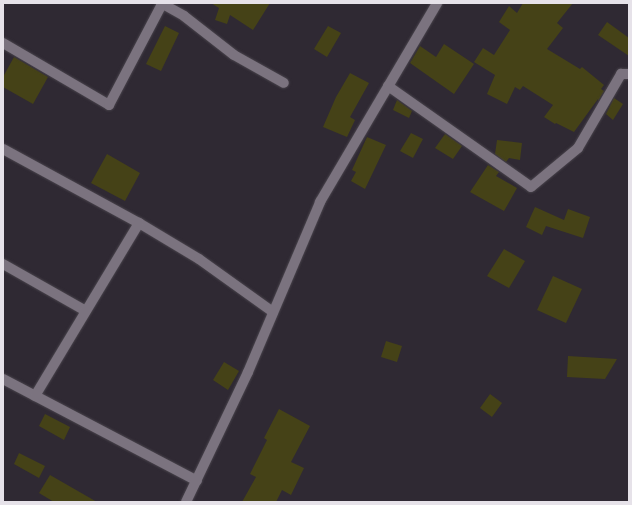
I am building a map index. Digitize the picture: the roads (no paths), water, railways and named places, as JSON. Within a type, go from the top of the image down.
[{"type":"street","points":[[3,43],[109,105],[161,3],[184,16],[234,55],[284,83]]},
{"type":"street","points":[[186,502],[248,372],[320,202],[437,3]]},
{"type":"street","points":[[388,86],[531,187],[578,148],[621,74],[629,74]]},
{"type":"street","points":[[3,149],[139,223],[199,259],[273,312]]},
{"type":"street","points":[[35,396],[139,223]]},
{"type":"street","points":[[3,264],[86,311]]},
{"type":"street","points":[[3,378],[197,481]]}]
